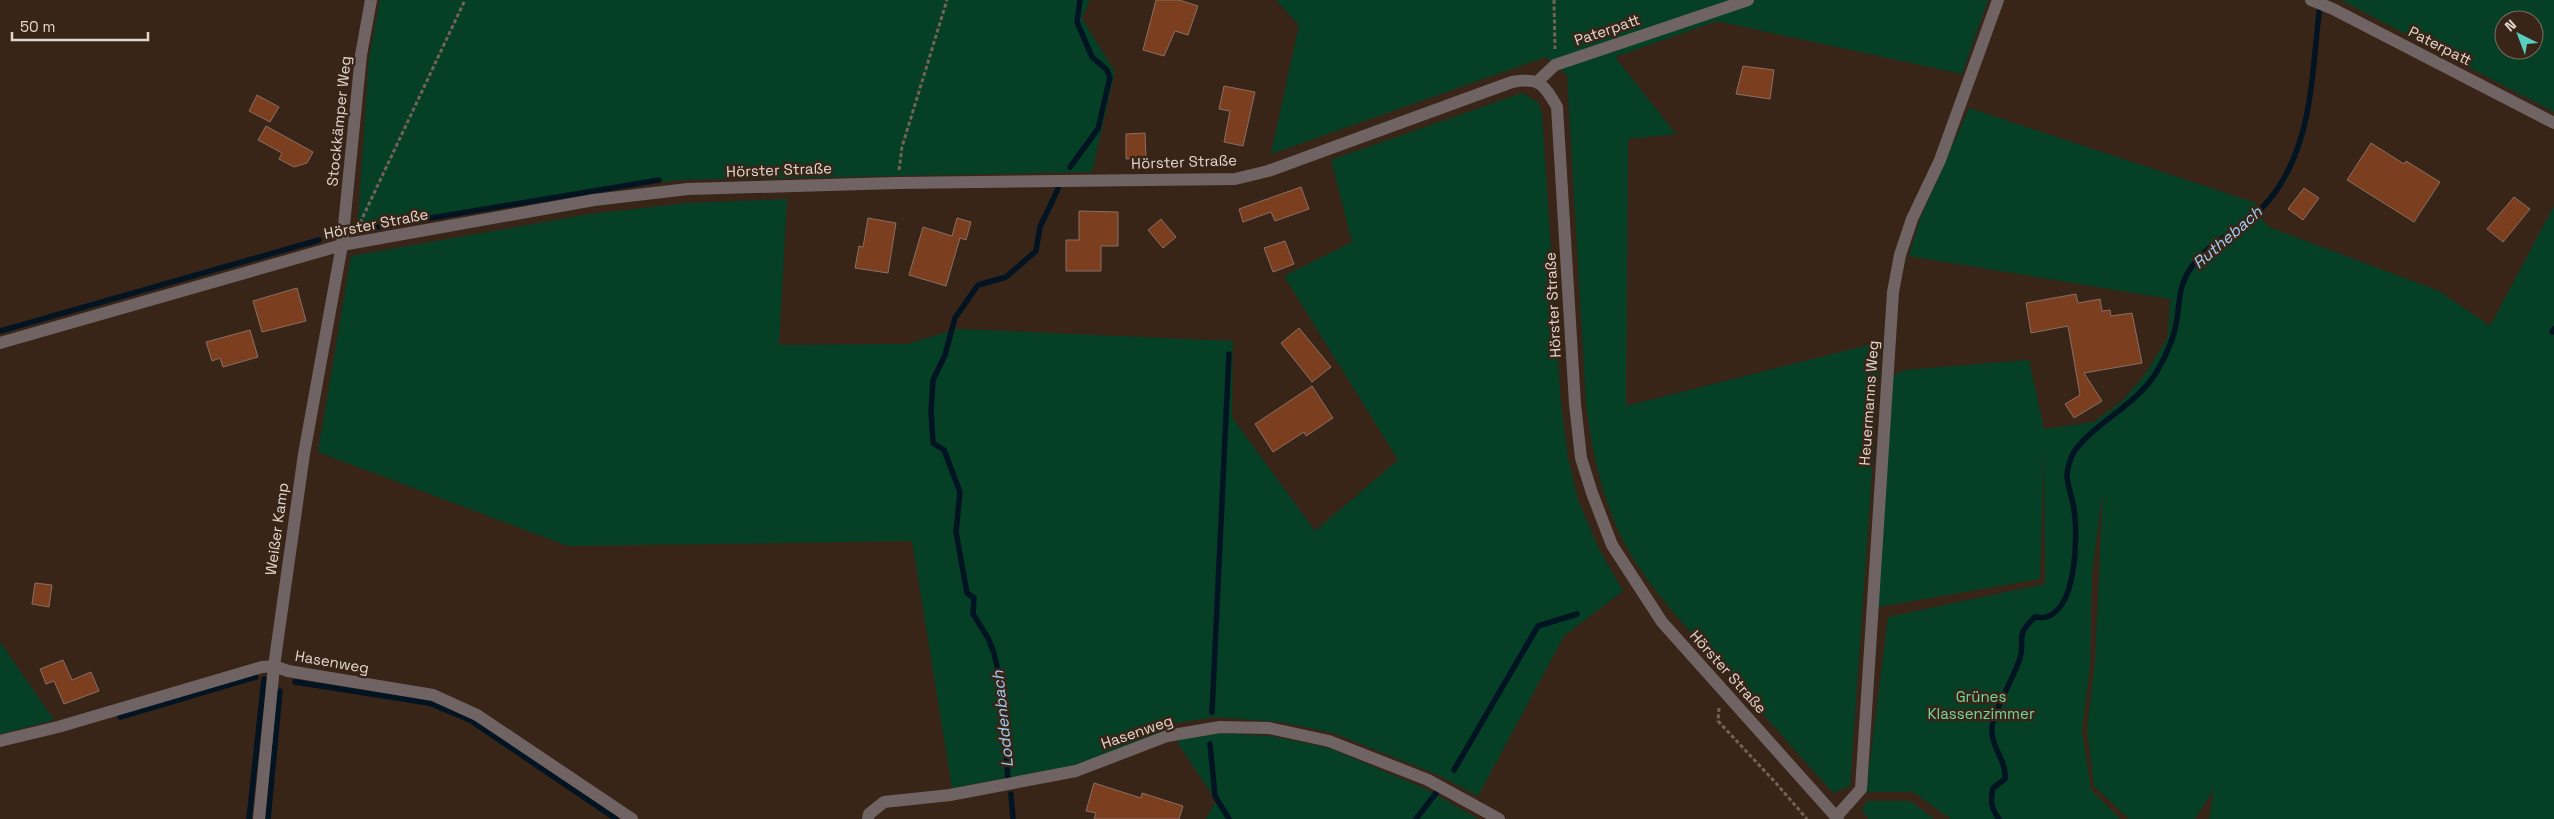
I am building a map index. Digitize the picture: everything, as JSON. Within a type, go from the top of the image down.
[{"type":"street","name":"Stockkämper Weg","points":[[342,245],[361,55],[371,0]]},
{"type":"street","name":"Paterpatt","points":[[1538,81],[1555,65],[1748,0]]},
{"type":"street","name":"Heuermanns Weg","points":[[1837,818],[1861,789],[1888,356],[1893,292],[1900,255],[1912,220],[1940,160],[1998,0]]},
{"type":"street","name":"Paterpatt","points":[[2311,0],[2334,9],[2554,123]]},
{"type":"street","name":"Hörster Straße","points":[[0,343],[342,245],[594,200],[688,188],[897,183],[1235,179],[1268,170],[1512,82],[1538,81],[1548,90],[1557,107],[1575,404],[1581,458],[1612,545],[1634,582],[1662,622],[1837,818]]},
{"type":"street","name":"Weißer Kamp","points":[[259,819],[274,666],[304,454],[342,245]]},
{"type":"street","name":"Hasenweg","points":[[0,741],[58,727],[262,667],[274,666],[288,671],[433,695],[477,715],[632,819]]},
{"type":"street","name":"Hasenweg","points":[[868,819],[869,814],[884,802],[950,795],[1076,771],[1167,736],[1220,728],[1269,728],[1329,741],[1428,780],[1499,819]]},
{"type":"path","points":[[360,224],[465,0]]},
{"type":"path","points":[[897,183],[902,147],[948,0]]},
{"type":"path","points":[[1554,0],[1555,65]]},
{"type":"path","points":[[1728,696],[1722,701],[1718,710],[1718,721],[1776,782],[1807,819]]},
{"type":"green space","points":[[380,0],[1090,0],[1082,18],[1115,72],[1092,172],[678,180],[364,227],[358,220],[369,57]]},
{"type":"green space","points":[[1276,0],[1988,0],[1962,74],[1717,21],[1615,57],[1676,134],[1628,139],[1626,406],[1881,342],[1850,786],[1833,793],[1690,631],[1653,587],[1631,555],[1608,506],[1598,472],[1586,403],[1567,75],[1546,57],[1271,154],[1299,25]]},
{"type":"green space","points":[[2341,0],[2554,0],[2554,112]]},
{"type":"green space","points":[[1522,93],[1538,102],[1542,114],[1561,404],[1568,458],[1578,500],[1599,549],[1623,591],[1564,636],[1478,796],[1436,774],[1333,733],[1280,722],[1215,717],[1169,724],[1167,730],[1075,765],[952,788],[912,541],[568,546],[318,452],[351,256],[590,214],[687,203],[787,199],[779,345],[907,344],[958,329],[1233,341],[1232,417],[1315,531],[1398,460],[1284,276],[1352,242],[1331,160]]},
{"type":"green space","name":"Grünes Klassenzimmer","points":[[1969,108],[2256,203],[2260,217],[2269,227],[2439,291],[2490,326],[2554,206],[2554,819],[2209,819],[2214,789],[2195,819],[2129,819],[2094,786],[2087,729],[2095,661],[2103,489],[2092,574],[2090,665],[2082,731],[2091,790],[2120,819],[1951,819],[1913,792],[1866,792],[1888,617],[2045,584],[2044,450],[2040,579],[1878,607],[1893,376],[1904,370],[2029,360],[2044,429],[2094,422],[2123,400],[2144,376],[2168,337],[2170,299],[1909,256],[1920,219]]},
{"type":"green space","points":[[0,642],[54,720],[0,734]]},
{"type":"green space","points":[[1222,733],[1271,736],[1329,748],[1426,789],[1478,819],[1206,819],[1216,801],[1176,740]]},
{"type":"green space","points":[[1867,801],[1910,801],[1934,819],[1868,819],[1862,810]]},
{"type":"building","points":[[1156,0],[1179,0],[1198,6],[1188,35],[1175,31],[1164,56],[1143,50]]},
{"type":"building","points":[[1743,66],[1774,70],[1770,99],[1736,94]]},
{"type":"building","points":[[1224,86],[1255,92],[1243,146],[1224,142],[1230,111],[1219,109]]},
{"type":"building","points":[[257,95],[279,107],[270,122],[249,111]]},
{"type":"building","points":[[266,126],[313,152],[307,163],[294,167],[279,159],[282,153],[258,140]]},
{"type":"building","points":[[1145,133],[1146,158],[1126,159],[1126,134]]},
{"type":"building","points":[[2371,143],[2404,164],[2406,161],[2440,182],[2414,222],[2347,180]]},
{"type":"building","points":[[1301,187],[1309,209],[1275,221],[1271,212],[1243,222],[1239,209]]},
{"type":"building","points":[[2304,188],[2319,198],[2303,220],[2288,209]]},
{"type":"building","points":[[2514,197],[2530,209],[2503,242],[2487,229]]},
{"type":"building","points":[[1079,211],[1118,212],[1118,246],[1101,246],[1101,271],[1066,271],[1066,240],[1079,240]]},
{"type":"building","points":[[868,218],[896,223],[888,273],[855,268],[859,246],[863,247]]},
{"type":"building","points":[[957,218],[971,222],[966,240],[960,238],[946,286],[909,275],[923,227],[952,236]]},
{"type":"building","points":[[1161,219],[1176,237],[1163,248],[1148,230]]},
{"type":"building","points":[[1285,241],[1294,264],[1273,272],[1264,248]]},
{"type":"building","points":[[297,288],[306,321],[262,332],[253,301]]},
{"type":"building","points":[[2076,294],[2078,303],[2100,299],[2102,311],[2110,310],[2111,316],[2132,313],[2142,363],[2084,373],[2102,401],[2074,418],[2065,404],[2080,395],[2068,326],[2031,333],[2026,303]]},
{"type":"building","points":[[1299,328],[1331,367],[1312,382],[1281,343]]},
{"type":"building","points":[[250,330],[258,357],[223,367],[220,358],[212,361],[206,342]]},
{"type":"building","points":[[1312,386],[1333,418],[1306,436],[1304,432],[1273,452],[1255,424]]},
{"type":"building","points":[[35,583],[52,585],[49,607],[32,604]]},
{"type":"building","points":[[63,660],[72,680],[91,672],[99,691],[64,704],[54,681],[46,684],[40,669]]},
{"type":"building","points":[[1094,783],[1141,798],[1142,793],[1183,806],[1179,819],[1094,819],[1096,813],[1086,811]]},
{"type":"waterway","name":"Loddenbach","points":[[1070,167],[1098,129],[1110,77],[1107,70],[1092,57],[1077,22],[1080,0]]},
{"type":"waterway","name":"Ruthebach","points":[[1999,819],[1991,801],[1992,793],[1993,788],[2005,779],[2005,772],[1993,741],[1992,727],[2020,658],[2024,629],[2035,617],[2046,617],[2056,611],[2064,600],[2070,586],[2076,536],[2073,506],[2067,477],[2071,458],[2084,439],[2143,390],[2155,375],[2171,342],[2177,320],[2181,289],[2193,265],[2216,243],[2260,210],[2278,189],[2291,165],[2307,114],[2320,5]]},
{"type":"waterway","points":[[365,229],[659,180]]},
{"type":"waterway","name":"Loddenbach","points":[[1008,780],[1002,688],[994,653],[988,638],[973,614],[974,598],[967,593],[956,532],[960,492],[944,450],[933,443],[931,411],[933,380],[945,355],[955,318],[978,285],[1006,277],[1036,251],[1040,227],[1058,189]]},
{"type":"waterway","points":[[0,331],[319,240]]},
{"type":"waterway","points":[[1212,712],[1229,354]]},
{"type":"waterway","points":[[1454,770],[1538,626],[1577,614]]},
{"type":"waterway","points":[[120,717],[256,677]]},
{"type":"waterway","points":[[249,819],[264,679]]},
{"type":"waterway","points":[[295,682],[429,703],[470,720],[616,819]]},
{"type":"waterway","points":[[268,819],[280,691]]},
{"type":"waterway","points":[[1210,744],[1215,796],[1229,819]]},
{"type":"waterway","points":[[1416,819],[1436,793]]},
{"type":"waterway","name":"Loddenbach","points":[[1011,794],[1013,819]]}]
